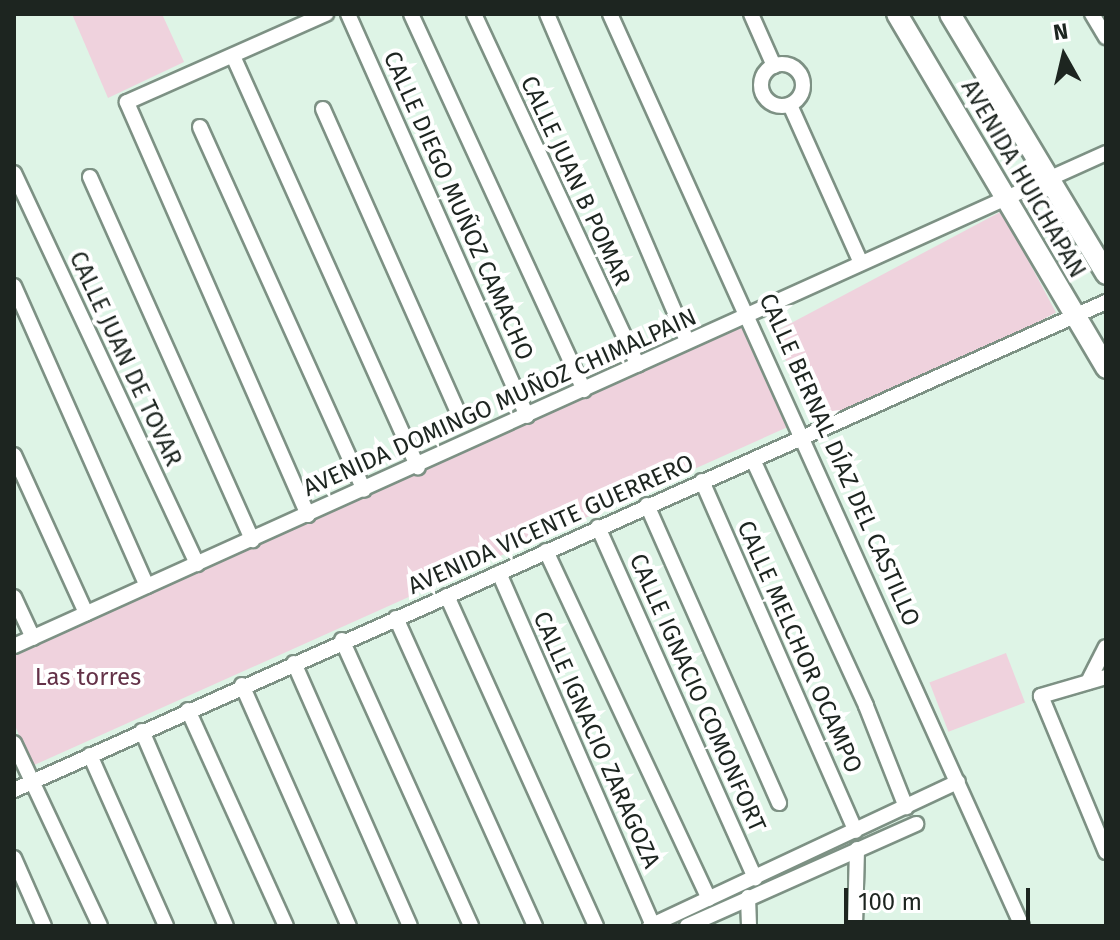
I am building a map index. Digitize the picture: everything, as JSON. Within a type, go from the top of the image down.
[{"type":"street","points":[[308,515],[127,102],[326,14]]},
{"type":"street","name":"CALLE DIEGO MUÑOZ CAMACHO","points":[[348,14],[527,416]]},
{"type":"street","name":"CALLE DIEGO MUÑOZ CAMACHO","points":[[411,14],[584,390]]},
{"type":"street","name":"CALLE JUAN B POMAR","points":[[474,14],[638,365]]},
{"type":"street","name":"CALLE JUAN B POMAR","points":[[547,14],[687,341]]},
{"type":"street","name":"CALLE BERNAL DÍAZ DEL CASTILLO","points":[[610,14],[750,315],[1022,926]]},
{"type":"street","points":[[751,14],[774,66]]},
{"type":"street","name":"AVENIDA HUICHAPAN","points":[[897,14],[1106,368]]},
{"type":"street","name":"AVENIDA HUICHAPAN","points":[[950,14],[1106,274]]},
{"type":"street","points":[[1092,14],[1106,37]]},
{"type":"street","points":[[233,56],[418,467]]},
{"type":"street","points":[[774,66],[790,66],[802,77],[802,93],[790,105],[774,105],[763,93],[763,77],[774,66]]},
{"type":"street","points":[[790,105],[861,263]]},
{"type":"street","points":[[323,109],[457,410]]},
{"type":"street","points":[[200,127],[364,490]]},
{"type":"street","name":"AVENIDA DOMINGO MUÑOZ CHIMALPAIN","points":[[14,646],[418,467],[687,341],[1106,153]]},
{"type":"street","name":"CALLE JUAN DE TOVAR","points":[[14,173],[197,564]]},
{"type":"street","name":"CALLE JUAN DE TOVAR","points":[[90,177],[252,540]]},
{"type":"street","points":[[14,286],[147,586]]},
{"type":"street","name":"AVENIDA VICENTE GUERRERO","points":[[14,790],[342,640],[702,481],[754,462],[1106,302]]},
{"type":"street","points":[[14,455],[86,613]]},
{"type":"street","name":"CALLE MELCHOR OCAMPO","points":[[754,462],[866,706],[906,807]]},
{"type":"street","name":"CALLE MELCHOR OCAMPO","points":[[702,481],[856,831]]},
{"type":"street","name":"CALLE IGNACIO COMONFORT","points":[[647,505],[779,803]]},
{"type":"street","name":"CALLE IGNACIO COMONFORT","points":[[598,527],[755,878]]},
{"type":"street","name":"CALLE IGNACIO ZARAGOZA","points":[[546,551],[712,913]]},
{"type":"street","name":"CALLE IGNACIO ZARAGOZA","points":[[499,573],[652,925]]},
{"type":"street","points":[[447,596],[596,926]]},
{"type":"street","points":[[14,597],[33,638]]},
{"type":"street","points":[[396,618],[535,926]]},
{"type":"street","points":[[342,640],[471,926]]},
{"type":"street","points":[[1088,682],[1106,647]]},
{"type":"street","points":[[294,663],[410,926]]},
{"type":"street","points":[[1106,677],[1041,696],[1042,708],[1106,852]]},
{"type":"street","points":[[242,685],[349,926]]},
{"type":"street","points":[[188,710],[286,926]]},
{"type":"street","points":[[142,731],[226,926]]},
{"type":"street","points":[[14,743],[100,926]]},
{"type":"street","points":[[90,755],[166,926]]},
{"type":"street","points":[[652,925],[712,913],[755,878],[958,782]]},
{"type":"street","points":[[687,926],[916,824]]},
{"type":"street","points":[[855,926],[857,849]]},
{"type":"street","points":[[14,858],[44,926]]},
{"type":"street","points":[[776,867],[780,884]]},
{"type":"street","points":[[748,897],[749,926]]},
{"type":"green space","points":[[72,14],[162,14],[184,62],[108,98]]},
{"type":"green space","points":[[1002,211],[1056,313],[826,435],[772,334]]},
{"type":"green space","name":"Las torres","points":[[742,325],[790,426],[32,766],[14,723],[14,647]]},
{"type":"green space","points":[[1006,653],[1025,702],[948,732],[929,682]]}]
